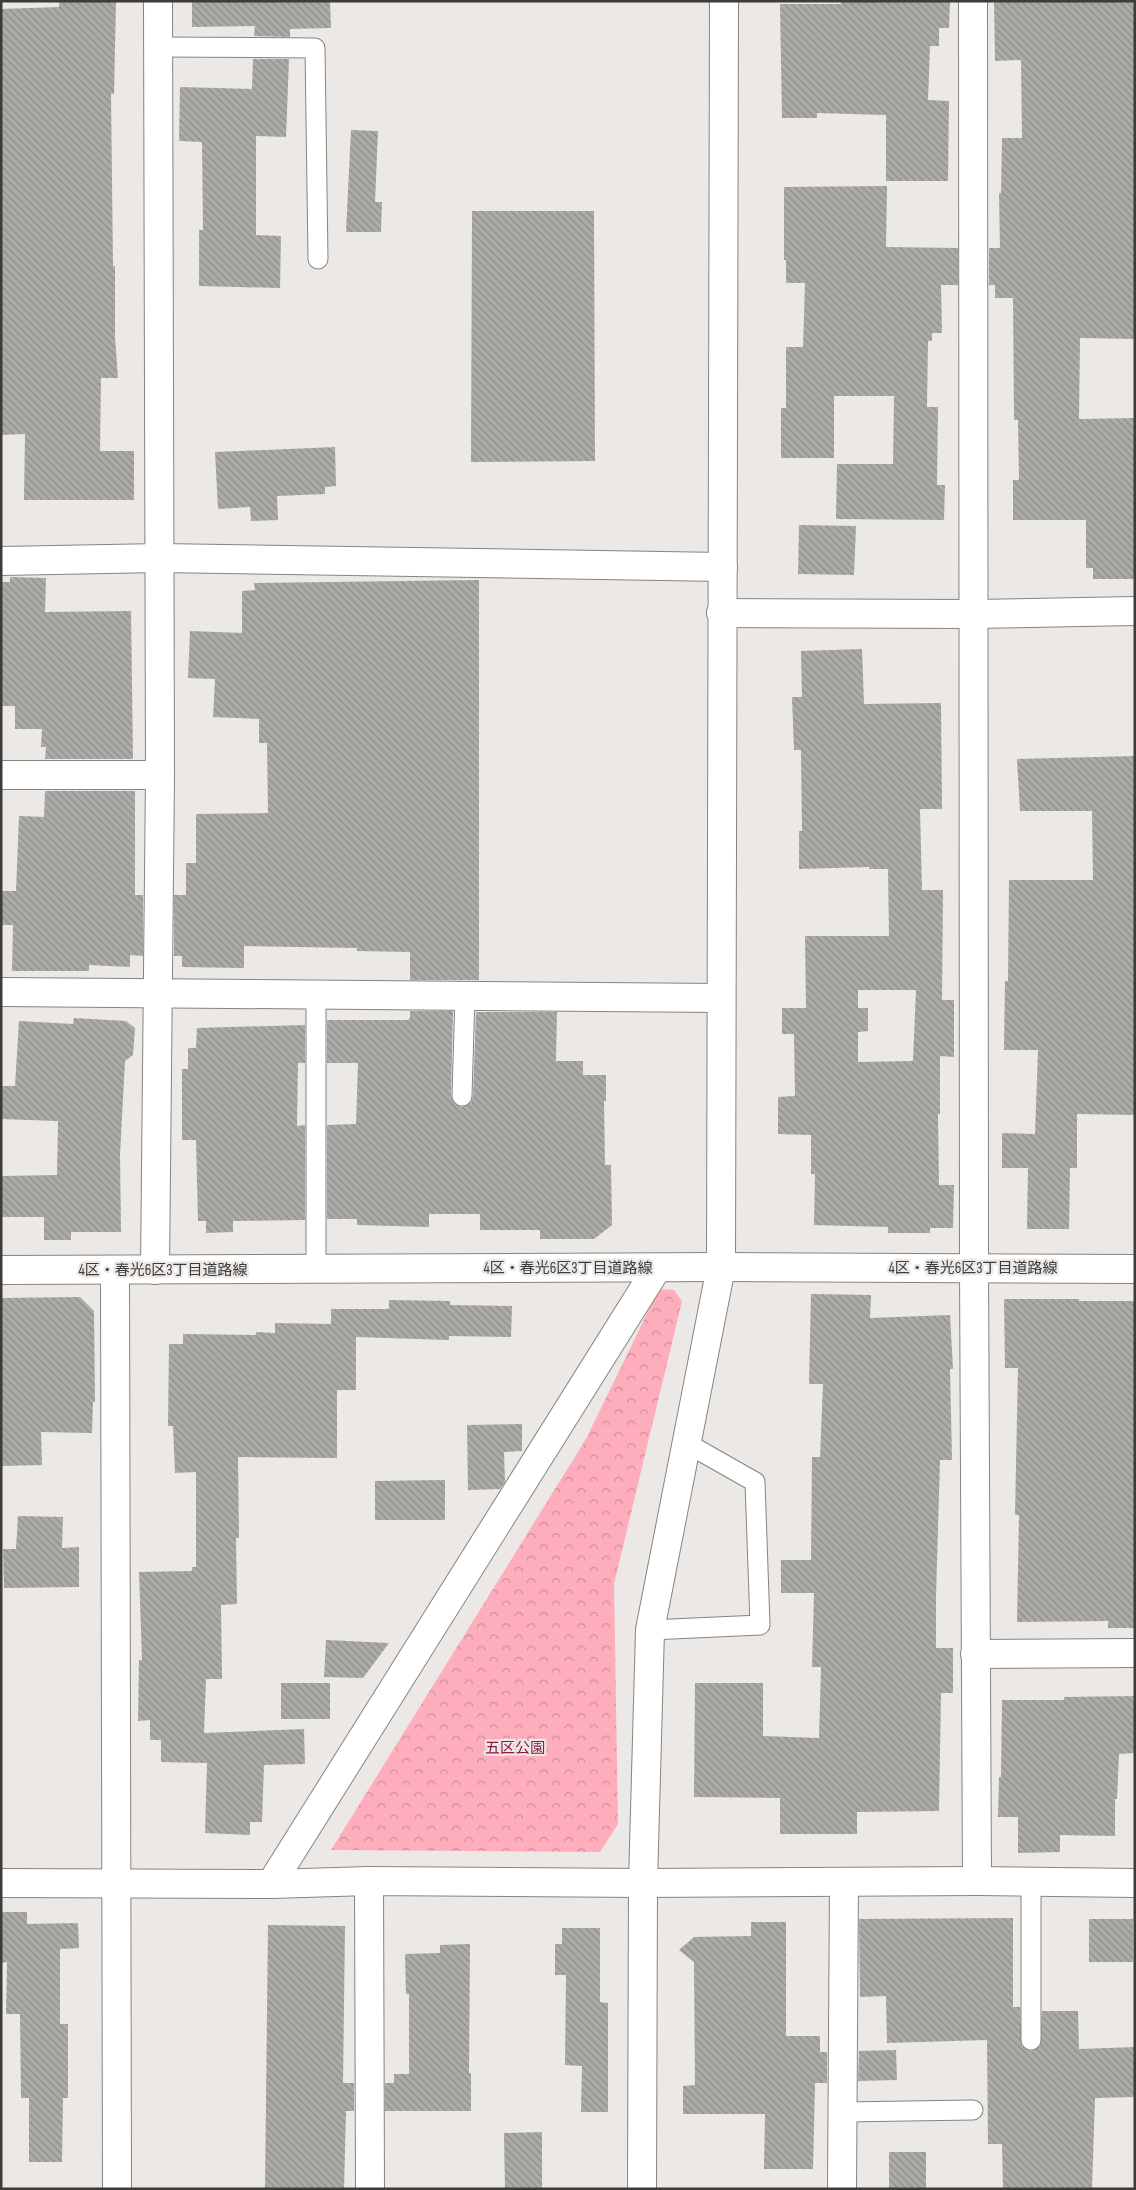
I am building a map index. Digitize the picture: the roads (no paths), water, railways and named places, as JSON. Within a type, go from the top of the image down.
[{"type":"street","points":[[155,1270],[160,775],[158,1]]},
{"type":"street","points":[[642,2189],[643,1883],[650,1630],[688,1444],[721,1267],[724,1]]},
{"type":"street","points":[[973,1],[974,1268],[977,1881]]},
{"type":"street","points":[[1,561],[160,558],[723,567]]},
{"type":"street","points":[[722,613],[973,614],[1135,611]]},
{"type":"street","points":[[1,775],[160,775]]},
{"type":"street","points":[[1,992],[721,998]]},
{"type":"street","name":"4区・春光6区3丁目道路線","points":[[1,1270],[721,1267],[1135,1269]]},
{"type":"street","points":[[270,1884],[657,1268]]},
{"type":"street","points":[[115,1270],[117,2189]]},
{"type":"street","points":[[975,1654],[1135,1653]]},
{"type":"street","points":[[369,1881],[370,2189]]},
{"type":"street","points":[[1,1882],[270,1884],[369,1881],[643,1883],[1031,1881],[1135,1883]]},
{"type":"street","points":[[842,2189],[844,1882]]},
{"type":"lane","points":[[158,47],[316,48],[318,259]]},
{"type":"lane","points":[[316,994],[316,1269]]},
{"type":"lane","points":[[462,1096],[465,995]]},
{"type":"lane","points":[[650,1630],[760,1625],[755,1482],[688,1444]]},
{"type":"lane","points":[[1031,1881],[1031,2040]]},
{"type":"lane","points":[[843,2112],[973,2110]]},
{"type":"park label","name":"五区公園","points":[[515,1748]]}]
